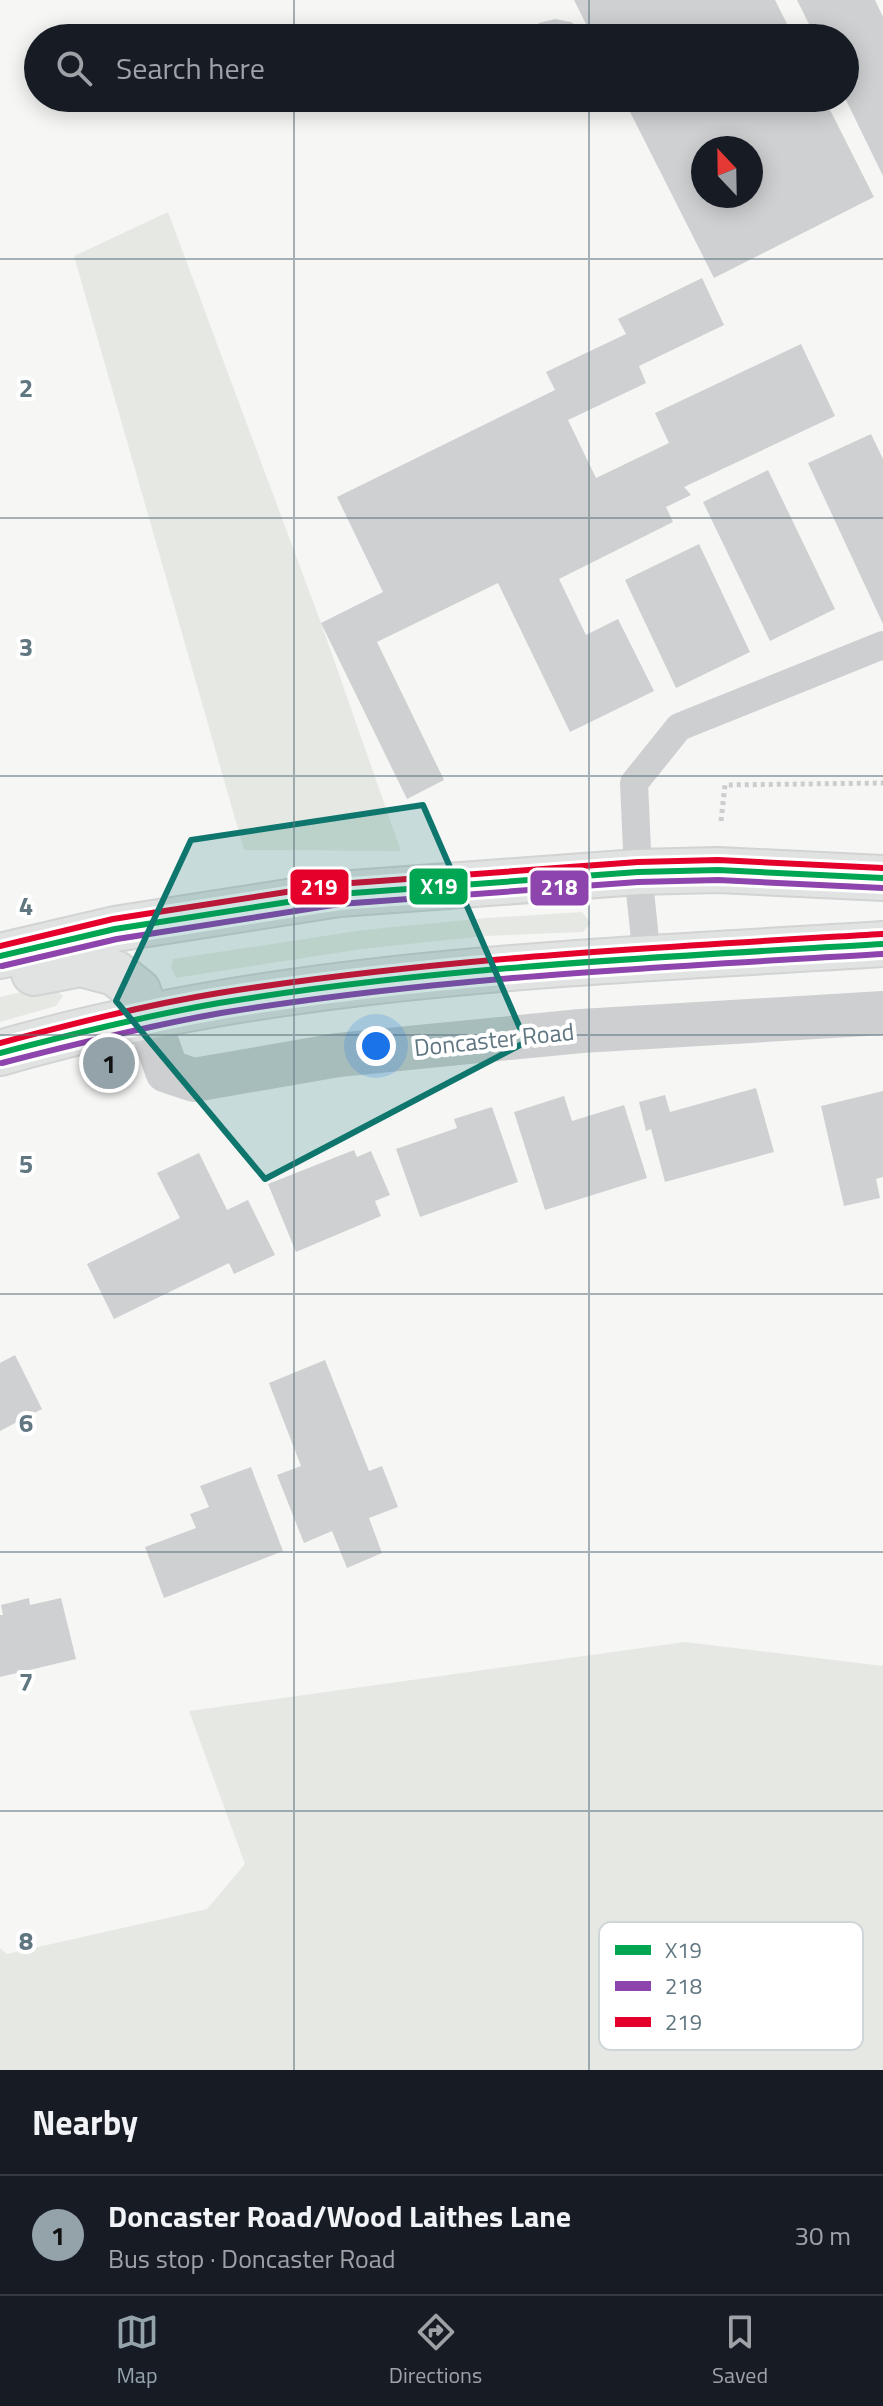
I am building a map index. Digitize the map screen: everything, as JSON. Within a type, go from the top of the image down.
[{"type":"highway","points":[[0,956],[115,929],[339,894],[638,872],[718,870],[883,878]]},
{"type":"highway","points":[[0,1053],[148,1017],[277,993],[416,977],[883,944]]},
{"type":"highway","points":[[0,980],[81,964],[115,973],[138,991],[148,1017]]},
{"type":"street","name":"Doncaster Road","points":[[148,1017],[167,1071],[194,1080],[338,1055],[566,1032],[883,1013]]},
{"type":"lane","points":[[647,959],[638,872],[634,783],[679,727],[883,645]]},
{"type":"path","points":[[718,870],[725,785],[883,783]]},
{"type":"highlighted area","points":[[423,805],[526,1042],[265,1179],[116,1001],[191,840]]},
{"type":"shaded area","points":[[168,212],[321,623],[401,851],[244,850],[74,256]]},
{"type":"shaded area","points":[[582,912],[591,923],[583,932],[486,936],[362,949],[176,978],[171,968],[173,959],[363,930]]},
{"type":"shaded area","points":[[52,985],[63,996],[56,1006],[0,1022],[0,997]]},
{"type":"shaded area","points":[[685,1642],[883,1666],[883,2070],[0,2070],[0,1948],[7,1954],[207,1909],[245,1864],[189,1711]]},
{"type":"building","points":[[574,0],[775,0],[787,24],[586,24]]},
{"type":"building","points":[[797,0],[875,0],[883,17],[883,176],[852,112],[859,112],[859,24],[809,24]]},
{"type":"building","points":[[555,19],[574,24],[538,24]]},
{"type":"building","points":[[630,112],[831,112],[874,197],[714,278]]},
{"type":"building","points":[[702,278],[724,325],[639,366],[646,383],[568,420],[596,478],[669,443],[655,413],[801,344],[835,416],[684,487],[691,495],[666,507],[673,522],[559,579],[586,635],[618,619],[654,691],[570,732],[498,583],[377,642],[444,780],[407,799],[321,623],[383,592],[337,497],[555,390],[546,372],[626,334],[618,319]]},
{"type":"building","points":[[871,434],[883,459],[883,624],[808,463]]},
{"type":"building","points":[[768,470],[835,609],[770,641],[703,502]]},
{"type":"building","points":[[699,544],[750,652],[676,688],[625,580]]},
{"type":"building","points":[[756,1088],[774,1152],[665,1182],[651,1129],[646,1131],[639,1102],[665,1095],[670,1112]]},
{"type":"building","points":[[883,1091],[883,1177],[876,1179],[880,1198],[844,1206],[821,1106]]},
{"type":"building","points":[[564,1096],[572,1121],[624,1105],[647,1178],[545,1210],[514,1112]]},
{"type":"building","points":[[492,1107],[518,1182],[420,1217],[396,1149],[457,1128],[454,1119]]},
{"type":"building","points":[[354,1150],[357,1157],[371,1151],[390,1195],[375,1201],[381,1216],[296,1252],[268,1184]]},
{"type":"building","points":[[199,1153],[227,1210],[248,1200],[275,1255],[234,1274],[229,1263],[114,1319],[87,1264],[180,1218],[157,1173]]},
{"type":"building","points":[[15,1355],[42,1409],[0,1431],[0,1363]]},
{"type":"building","points":[[325,1360],[369,1471],[382,1466],[398,1507],[369,1518],[382,1553],[347,1568],[332,1531],[304,1543],[277,1475],[301,1466],[269,1383]]},
{"type":"building","points":[[251,1467],[283,1551],[164,1598],[145,1547],[196,1528],[190,1514],[209,1507],[200,1486]]},
{"type":"building","points":[[29,1598],[30,1605],[61,1598],[76,1659],[0,1677],[1,1605]]},
{"type":"transit line","name":"219","points":[[0,946],[113,919],[338,884],[638,862],[718,860],[883,868]]},
{"type":"transit line","name":"X19","points":[[0,956],[115,929],[339,894],[638,872],[718,870],[883,878]]},
{"type":"transit line","name":"218","points":[[2,966],[117,939],[340,904],[638,882],[718,880],[883,888]]},
{"type":"transit line","name":"219","points":[[0,1043],[164,1003],[301,981],[550,955],[882,934]]},
{"type":"transit line","name":"X19","points":[[0,1053],[191,1008],[384,980],[550,965],[883,944]]},
{"type":"transit line","name":"218","points":[[2,1063],[193,1018],[386,990],[551,975],[883,954]]},
{"type":"place","name":"Doncaster Road/Wood Laithes Lane","points":[[109,1063]]}]
